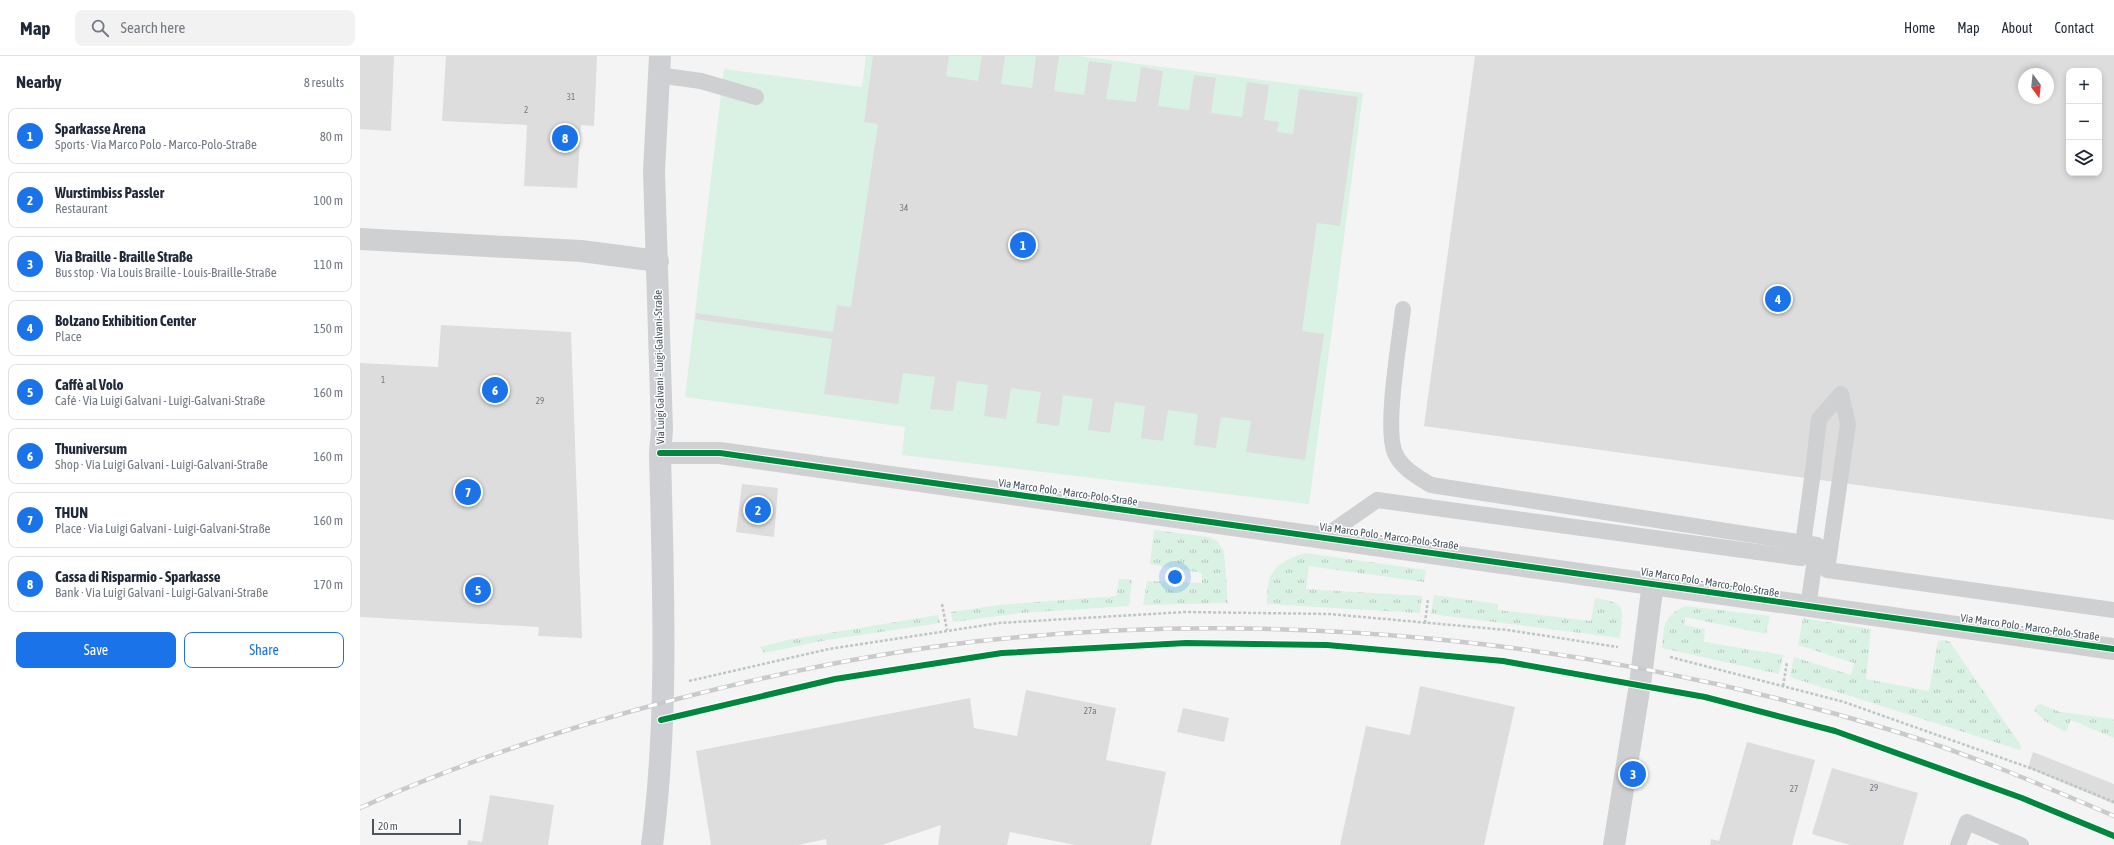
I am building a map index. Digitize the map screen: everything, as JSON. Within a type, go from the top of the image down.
[{"type":"main road","name":"Via Luigi Galvani - Luigi-Galvani-Straße","points":[[652,845],[659,791],[664,616],[660,453],[662,430],[658,261],[654,171],[659,66]]},
{"type":"street","points":[[360,238],[581,251],[658,261]]},
{"type":"street","name":"Via Marco Polo - Marco-Polo-Straße","points":[[660,453],[720,453],[2114,649]]},
{"type":"street","points":[[1614,845],[1640,684],[1643,651],[1653,583]]},
{"type":"lane","points":[[659,66],[701,81],[756,97]]},
{"type":"lane","points":[[1403,309],[1390,430],[1395,453],[1409,471],[1431,485],[1817,545],[1808,607]]},
{"type":"lane","points":[[1324,538],[1377,500],[1801,558],[1819,419],[1841,394],[1848,424],[1828,570],[2114,610]]},
{"type":"lane","points":[[1958,845],[1967,822],[2020,845]]},
{"type":"path","points":[[1425,623],[1428,599]]},
{"type":"path","points":[[942,604],[947,630]]},
{"type":"path","points":[[662,688],[829,649],[999,623],[1185,612],[1329,614],[1507,630],[1643,651],[1844,702],[2026,766],[2114,802]]},
{"type":"path","points":[[1782,686],[1787,662]]},
{"type":"green space","points":[[866,56],[1078,56],[1363,93],[1309,504],[902,455],[905,427],[685,397],[724,69],[862,87]]},
{"type":"green space","points":[[1154,530],[1210,537],[1217,541],[1224,551],[1228,603],[1143,605],[1147,581],[1202,583],[1202,573],[1150,564]]},
{"type":"green space","points":[[1306,553],[1426,570],[1424,582],[1309,566],[1306,589],[1422,596],[1420,613],[1267,604],[1268,584],[1274,571],[1283,562]]},
{"type":"green space","points":[[1119,579],[1132,580],[1129,606],[1019,613],[953,622],[951,612],[999,605],[1116,596]]},
{"type":"green space","points":[[1434,595],[1498,604],[1498,610],[1591,621],[1595,598],[1606,600],[1618,605],[1621,609],[1622,620],[1620,638],[1431,614]]},
{"type":"green space","points":[[1686,606],[1770,616],[1766,634],[1685,617],[1684,625],[1705,629],[1704,642],[1783,655],[1779,674],[1662,648],[1663,633],[1666,622],[1678,610]]},
{"type":"green space","points":[[938,615],[940,623],[827,640],[764,653],[760,647],[787,640]]},
{"type":"green space","points":[[1803,618],[1871,629],[1866,679],[1929,691],[1938,641],[1944,640],[1950,642],[2021,746],[2020,750],[1790,677],[1794,657],[1851,675],[1854,663],[1798,645]]},
{"type":"green space","points":[[2040,704],[2060,712],[2114,719],[2114,738],[2071,720],[2066,732],[2045,721],[2034,710],[2036,706]]},
{"type":"building","points":[[360,56],[394,56],[391,131],[360,129]]},
{"type":"building","points":[[446,56],[597,56],[594,126],[581,125],[577,188],[524,186],[527,125],[442,121]]},
{"type":"building","points":[[873,56],[949,56],[946,76],[978,81],[982,56],[1005,56],[1001,84],[1032,88],[1036,56],[1059,56],[1054,91],[1084,95],[1089,61],[1112,64],[1106,99],[1136,102],[1141,67],[1163,71],[1158,106],[1189,110],[1194,75],[1216,78],[1211,113],[1242,117],[1247,82],[1269,85],[1264,120],[1279,122],[1277,132],[1293,134],[1299,89],[1358,97],[1340,226],[1317,223],[1302,331],[1324,334],[1305,460],[1246,452],[1251,421],[1221,417],[1216,448],[1194,445],[1198,414],[1168,410],[1163,441],[1141,438],[1145,406],[1115,402],[1110,433],[1088,430],[1093,399],[1063,395],[1059,426],[1036,423],[1041,392],[1011,388],[1006,419],[984,416],[988,385],[957,381],[953,411],[930,409],[935,377],[903,373],[898,404],[824,394],[832,339],[695,319],[696,313],[833,332],[837,305],[851,307],[878,124],[864,122]]},
{"type":"building","points":[[1475,56],[2114,56],[2114,520],[1424,426]]},
{"type":"building","points":[[441,325],[571,332],[582,638],[538,636],[539,627],[360,617],[360,363],[438,367]]},
{"type":"building","points":[[742,484],[778,488],[774,537],[736,532]]},
{"type":"building","points":[[1420,686],[1515,707],[1484,845],[1340,845],[1366,726],[1410,735]]},
{"type":"building","points":[[1026,690],[1116,708],[1106,760],[1166,772],[1151,845],[1075,845],[1010,832],[1007,845],[938,845],[941,825],[882,845],[827,845],[826,839],[798,845],[711,845],[696,751],[970,698],[974,728],[1017,736]]},
{"type":"building","points":[[1183,708],[1229,718],[1224,742],[1177,732]]},
{"type":"building","points":[[1747,742],[1815,760],[1792,845],[1710,845],[1711,839],[1719,841]]},
{"type":"building","points":[[2033,752],[2114,784],[2114,804],[2028,768]]},
{"type":"building","points":[[1832,768],[1918,793],[1903,845],[1850,845],[1812,834]]},
{"type":"building","points":[[490,795],[554,805],[548,845],[467,845],[468,840],[482,842]]},
{"type":"railway","points":[[360,808],[398,791],[476,761],[596,721],[677,699],[786,673],[897,652],[971,642],[1087,632],[1204,628],[1321,631],[1437,639],[1553,654],[1668,674],[1782,700],[1894,731],[1978,760],[2114,816]]},
{"type":"cycle path","points":[[660,453],[720,453],[2114,649]]},
{"type":"cycle path","points":[[661,720],[835,679],[1002,653],[1186,643],[1327,645],[1503,661],[1705,697],[1835,731],[2022,798],[2114,836]]},
{"type":"place","name":"Cassa di Risparmio - Sparkasse","points":[[565,138]]},
{"type":"place","name":"Sparkasse Arena","points":[[1023,245]]},
{"type":"place","name":"Bolzano Exhibition Center","points":[[1778,299]]},
{"type":"place","name":"Thuniversum","points":[[495,390]]},
{"type":"place","name":"THUN","points":[[468,492]]},
{"type":"place","name":"Wurstimbiss Passler","points":[[758,510]]},
{"type":"place","name":"Caffè al Volo","points":[[478,590]]},
{"type":"place","name":"Via Braille - Braille Straße","points":[[1633,774]]}]
